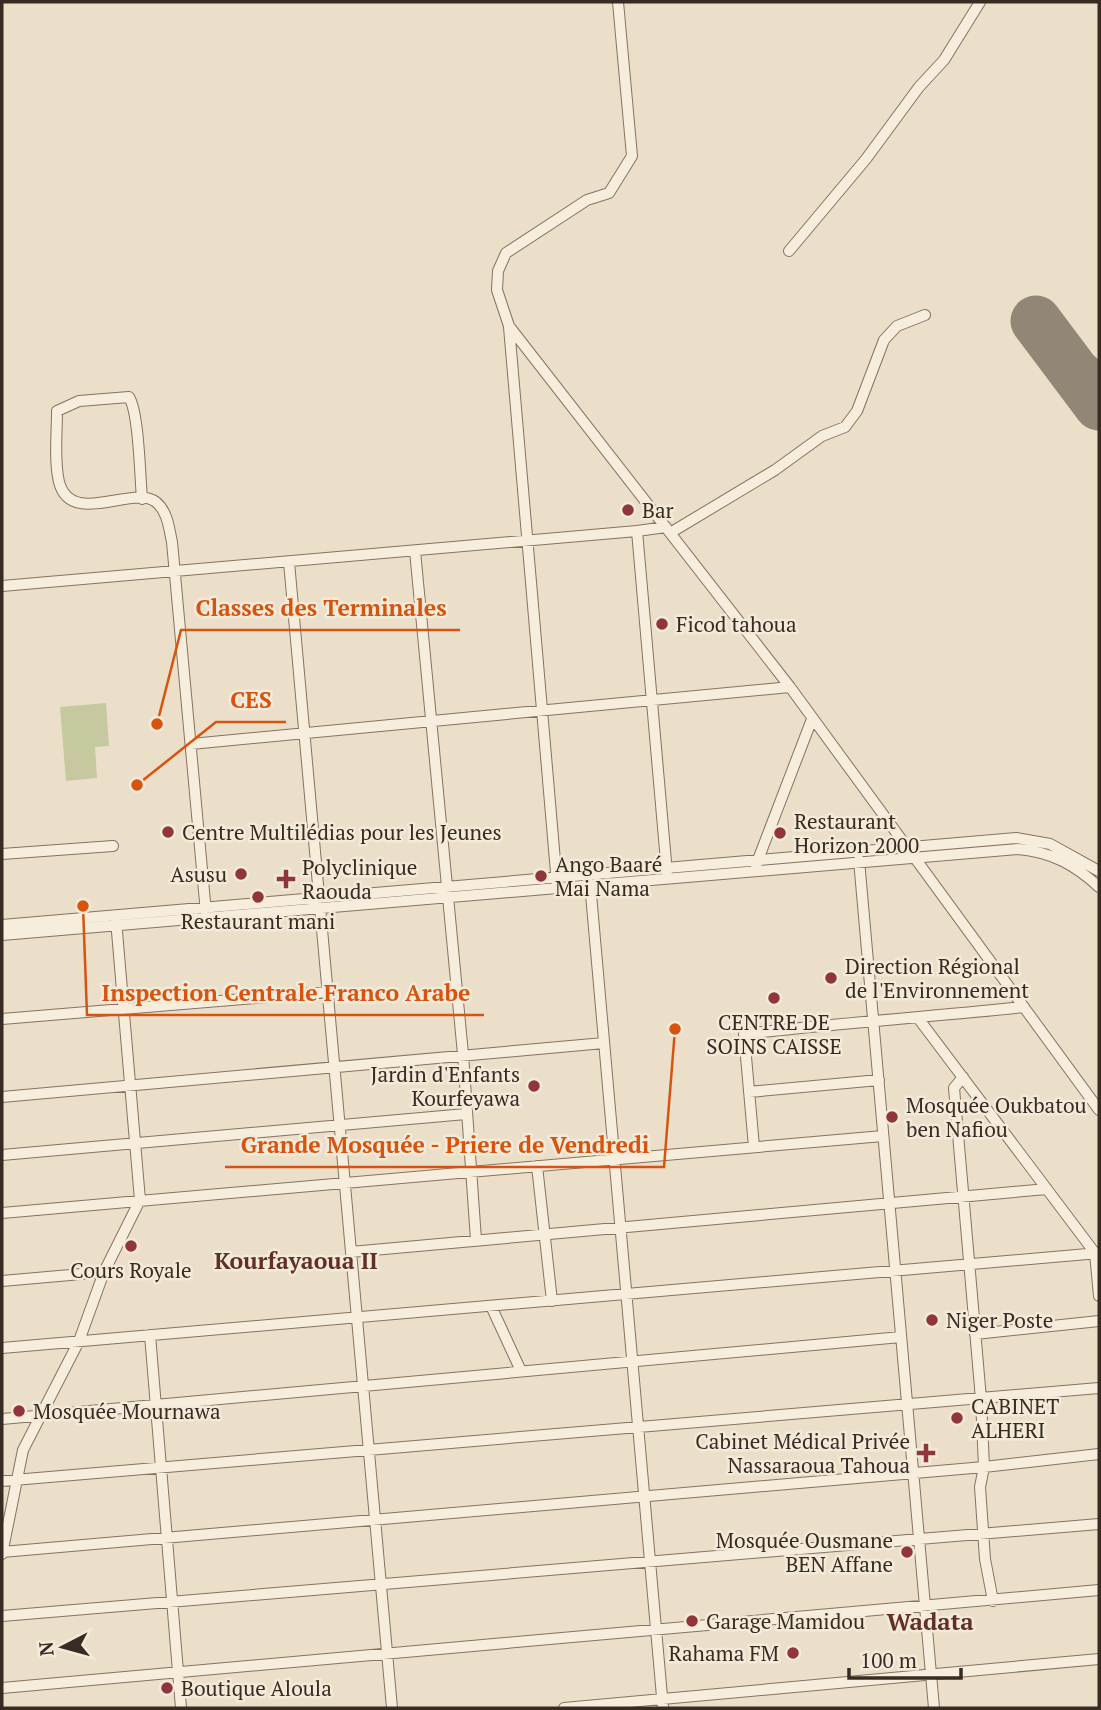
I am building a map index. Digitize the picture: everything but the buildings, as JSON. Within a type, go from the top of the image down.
[{"type":"street","points":[[556,883],[509,326],[497,290],[498,271],[506,253],[587,200],[609,193],[632,156],[618,2]]},
{"type":"street","points":[[789,251],[866,159],[919,87],[944,60],[980,2]]},
{"type":"street","points":[[2,586],[668,530],[775,470],[822,436],[845,427],[857,411],[884,341],[897,326],[925,315]]},
{"type":"street","points":[[509,326],[790,687],[1099,1110]]},
{"type":"street","points":[[142,499],[141,487],[139,475],[134,404],[129,397],[79,401],[57,411],[59,481],[65,495],[78,503],[107,502],[118,501],[139,499],[150,498],[159,504],[166,517],[172,542],[206,912]]},
{"type":"street","points":[[637,531],[667,875]]},
{"type":"street","points":[[415,551],[463,1054],[476,1240]]},
{"type":"street","points":[[289,562],[392,1708]]},
{"type":"street","points":[[191,744],[790,687]]},
{"type":"street","points":[[753,872],[812,719]]},
{"type":"street","points":[[2,935],[116,920],[206,912],[556,883],[753,872],[859,858],[908,848],[1006,839],[1035,840],[1070,852],[1099,871]]},
{"type":"street","points":[[2,854],[113,846]]},
{"type":"street","points":[[667,875],[758,860],[916,858],[1018,849],[1036,850],[1066,861],[1099,887]]},
{"type":"street","points":[[859,858],[934,1708]]},
{"type":"street","points":[[590,881],[663,1703]]},
{"type":"street","points":[[2,925],[116,920]]},
{"type":"street","points":[[116,920],[140,1200],[104,1272],[79,1341],[23,1450],[2,1553],[984,1467],[1099,1454]]},
{"type":"street","points":[[2,1019],[328,992]]},
{"type":"street","points":[[754,1147],[744,1034],[873,1018],[918,1018],[1024,1007]]},
{"type":"street","points":[[918,1018],[1097,1253],[1099,1296]]},
{"type":"street","points":[[2,1097],[604,1043]]},
{"type":"street","points":[[963,1077],[954,1088],[981,1399],[984,1467],[980,1488],[985,1559],[993,1601]]},
{"type":"street","points":[[749,1092],[878,1080]]},
{"type":"street","points":[[2,1155],[466,1114]]},
{"type":"street","points":[[2,1213],[883,1136]]},
{"type":"street","points":[[537,1166],[552,1301]]},
{"type":"street","points":[[351,1252],[1047,1189]]},
{"type":"street","points":[[2,1348],[1097,1253]]},
{"type":"street","points":[[2,1281],[104,1272]]},
{"type":"street","points":[[491,1306],[521,1371]]},
{"type":"street","points":[[975,1334],[1099,1321]]},
{"type":"street","points":[[150,1335],[181,1708]]},
{"type":"street","points":[[2,1419],[901,1337]]},
{"type":"street","points":[[2,1481],[1099,1388]]},
{"type":"street","points":[[2,1616],[650,1564],[1099,1524]]},
{"type":"street","points":[[2,1688],[925,1608],[1099,1590]]},
{"type":"street","points":[[564,1708],[663,1703],[1099,1659]]},
{"type":"green space","points":[[106,703],[109,746],[95,747],[97,778],[66,781],[60,707]]},
{"type":"taxiway","points":[[1089,365],[1099,402]]},
{"type":"taxiway","points":[[1052,367],[1083,385]]},
{"type":"runway","points":[[1036,321],[1099,405]]},
{"type":"place","name":"Bar","points":[[628,510]]},
{"type":"place","name":"Ficod tahoua","points":[[662,624]]},
{"type":"place","name":"Classes des Terminales","points":[[157,724]]},
{"type":"place","name":"CES","points":[[137,785]]},
{"type":"place","name":"Centre Multilédias pour les Jeunes","points":[[168,832]]},
{"type":"place","name":"Restaurant Horizon 2000","points":[[780,833]]},
{"type":"place","name":"Asusu","points":[[241,874]]},
{"type":"place","name":"Ango Baaré Mai Nama","points":[[541,876]]},
{"type":"place","name":"Polyclinique Raouda","points":[[286,879]]},
{"type":"place","name":"Restaurant mani","points":[[258,897]]},
{"type":"place","name":"Inspection Centrale Franco Arabe","points":[[83,906]]},
{"type":"place","name":"Direction Régional de l'Environnement","points":[[831,978]]},
{"type":"place","name":"CENTRE DE SOINS CAISSE","points":[[774,998]]},
{"type":"place","name":"Grande Mosquée - Priere de Vendredi","points":[[675,1029]]},
{"type":"place","name":"Jardin d'Enfants Kourfeyawa","points":[[534,1086]]},
{"type":"place","name":"Mosquée Oukbatou ben Nafiou","points":[[892,1117]]},
{"type":"place","name":"Cours Royale","points":[[131,1246]]},
{"type":"place","name":"Niger Poste","points":[[932,1320]]},
{"type":"place","name":"Mosquée Mournawa","points":[[19,1411]]},
{"type":"place","name":"CABINET ALHERI","points":[[957,1418]]},
{"type":"place","name":"Cabinet Médical Privée Nassaraoua Tahoua","points":[[926,1453]]},
{"type":"place","name":"Mosquée Ousmane BEN Affane","points":[[907,1552]]},
{"type":"place","name":"Garage Mamidou","points":[[692,1621]]},
{"type":"place","name":"Rahama FM","points":[[793,1653]]},
{"type":"place","name":"Boutique Aloula","points":[[167,1688]]},
{"type":"district","name":"Kourfayaoua II","points":[[296,1260]]},
{"type":"district","name":"Wadata","points":[[930,1621]]}]
